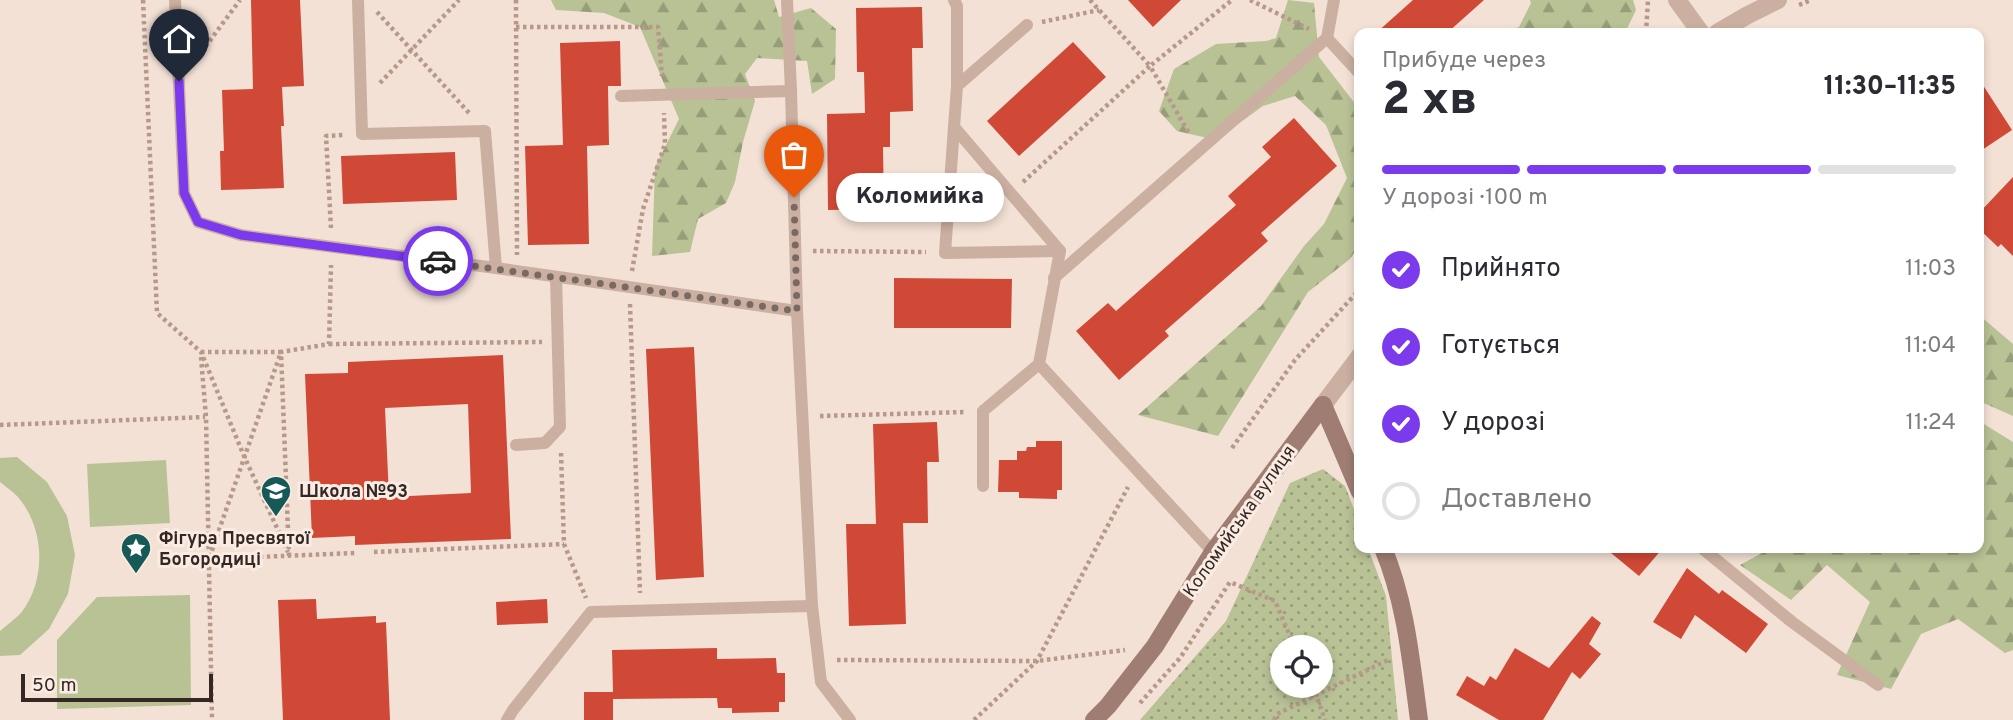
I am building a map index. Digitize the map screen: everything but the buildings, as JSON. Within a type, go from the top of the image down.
[{"type":"main road","points":[[1323,405],[1354,478]]},
{"type":"main road","name":"Коломийська вулиця","points":[[1094,720],[1155,646],[1213,552],[1323,405]]},
{"type":"main road","points":[[1385,553],[1398,587],[1419,720]]},
{"type":"street","points":[[1677,0],[1697,28]]},
{"type":"street","points":[[1726,28],[1778,0]]},
{"type":"street","name":"Коломийська вулиця","points":[[1323,405],[1354,364]]},
{"type":"lane","points":[[175,0],[184,193],[198,222],[241,235],[797,311]]},
{"type":"lane","points":[[358,0],[362,134],[485,131],[496,268]]},
{"type":"lane","points":[[787,0],[797,311],[812,606],[821,682],[850,720]]},
{"type":"lane","points":[[954,0],[957,6],[957,86],[945,253],[1060,251]]},
{"type":"lane","points":[[1054,279],[1327,38],[1334,0]]},
{"type":"lane","points":[[957,86],[1027,24]]},
{"type":"lane","points":[[1327,38],[1354,67]]},
{"type":"lane","points":[[621,96],[791,91]]},
{"type":"lane","points":[[954,127],[1060,251]]},
{"type":"lane","points":[[983,486],[983,411],[1039,364],[1060,251]]},
{"type":"lane","points":[[516,445],[545,443],[560,427],[556,277]]},
{"type":"lane","points":[[1039,364],[1213,552]]},
{"type":"lane","points":[[1708,553],[1792,622],[1878,684]]},
{"type":"lane","points":[[507,720],[591,611],[812,606]]},
{"type":"path","points":[[143,0],[157,313],[201,352],[289,556]]},
{"type":"path","points":[[179,81],[240,0]]},
{"type":"path","points":[[361,103],[459,0]]},
{"type":"path","points":[[516,0],[517,271]]},
{"type":"path","points":[[1090,0],[1150,66],[1199,151]]},
{"type":"path","points":[[1011,193],[1150,66],[1232,0]]},
{"type":"path","points":[[1250,0],[1327,38]]},
{"type":"path","points":[[1646,28],[1648,0]]},
{"type":"path","points":[[375,10],[485,131],[516,129]]},
{"type":"path","points":[[1027,24],[1099,10]]},
{"type":"path","points":[[329,344],[331,246],[326,136],[362,134]]},
{"type":"path","points":[[795,250],[945,253]]},
{"type":"path","points":[[630,287],[641,610]]},
{"type":"path","points":[[1232,448],[1295,360],[1354,296]]},
{"type":"path","points":[[201,352],[281,352],[329,344],[558,342]]},
{"type":"path","points":[[201,352],[206,417],[212,720]]},
{"type":"path","points":[[209,559],[281,352]]},
{"type":"path","points":[[281,352],[289,556]]},
{"type":"path","points":[[802,416],[983,411]]},
{"type":"path","points":[[0,425],[206,417]]},
{"type":"path","points":[[560,427],[564,544],[591,611]]},
{"type":"path","points":[[974,720],[1037,661],[1136,470]]},
{"type":"path","points":[[374,552],[564,544]]},
{"type":"path","points":[[209,559],[355,553]]},
{"type":"path","points":[[1135,710],[1180,658],[1230,582],[1275,601],[1289,635]]},
{"type":"path","points":[[818,660],[1037,661],[1155,646]]},
{"type":"path","points":[[1333,687],[1409,650]]},
{"type":"path","points":[[1274,720],[1277,714],[1311,698]]},
{"type":"path","points":[[1318,698],[1325,720]]},
{"type":"green space","points":[[551,0],[774,0],[779,17],[811,8],[836,29],[835,79],[812,94],[807,61],[757,58],[745,74],[755,101],[735,182],[726,203],[698,219],[690,252],[652,256],[655,167],[679,119],[640,27],[604,13],[556,10]]},
{"type":"green space","points":[[1288,0],[1314,3],[1319,57],[1354,102],[1354,253],[1308,292],[1218,436],[1138,415],[1261,306],[1304,246],[1324,224],[1347,178],[1326,125],[1295,96],[1263,106],[1216,140],[1177,131],[1159,111],[1174,69],[1216,44],[1276,38]]},
{"type":"green space","points":[[1530,0],[1633,0],[1636,10],[1627,28],[1516,28],[1531,3]]},
{"type":"green space","points":[[1984,319],[2013,344],[2013,416],[1984,403]]},
{"type":"green space","points":[[1984,424],[2013,442],[2013,650],[2005,653],[1958,619],[1921,634],[1891,689],[1837,675],[1870,602],[1827,565],[1791,600],[1740,565],[1762,553],[1984,553]]},
{"type":"green space","points":[[17,457],[47,482],[67,516],[75,555],[68,594],[49,629],[20,655],[0,656],[0,631],[21,613],[29,600],[39,570],[33,523],[17,496],[0,482],[0,458]]},
{"type":"green space","points":[[166,460],[170,523],[90,527],[87,464]]},
{"type":"green space","points":[[1323,469],[1345,486],[1354,509],[1354,553],[1370,553],[1386,596],[1398,720],[1140,720],[1226,621],[1290,483]]},
{"type":"green space","points":[[190,595],[191,705],[57,709],[57,640],[97,597]]},
{"type":"way so far","points":[[438,261],[797,311],[794,197]]},
{"type":"place","name":"Коломийка","points":[[794,197]]},
{"type":"place","name":"Школа №93","points":[[276,518]]},
{"type":"place","name":"Фігура Пресвятої Богородиці","points":[[136,575]]},
{"type":"route","points":[[179,81],[184,193],[198,222],[241,235],[438,261]]}]
